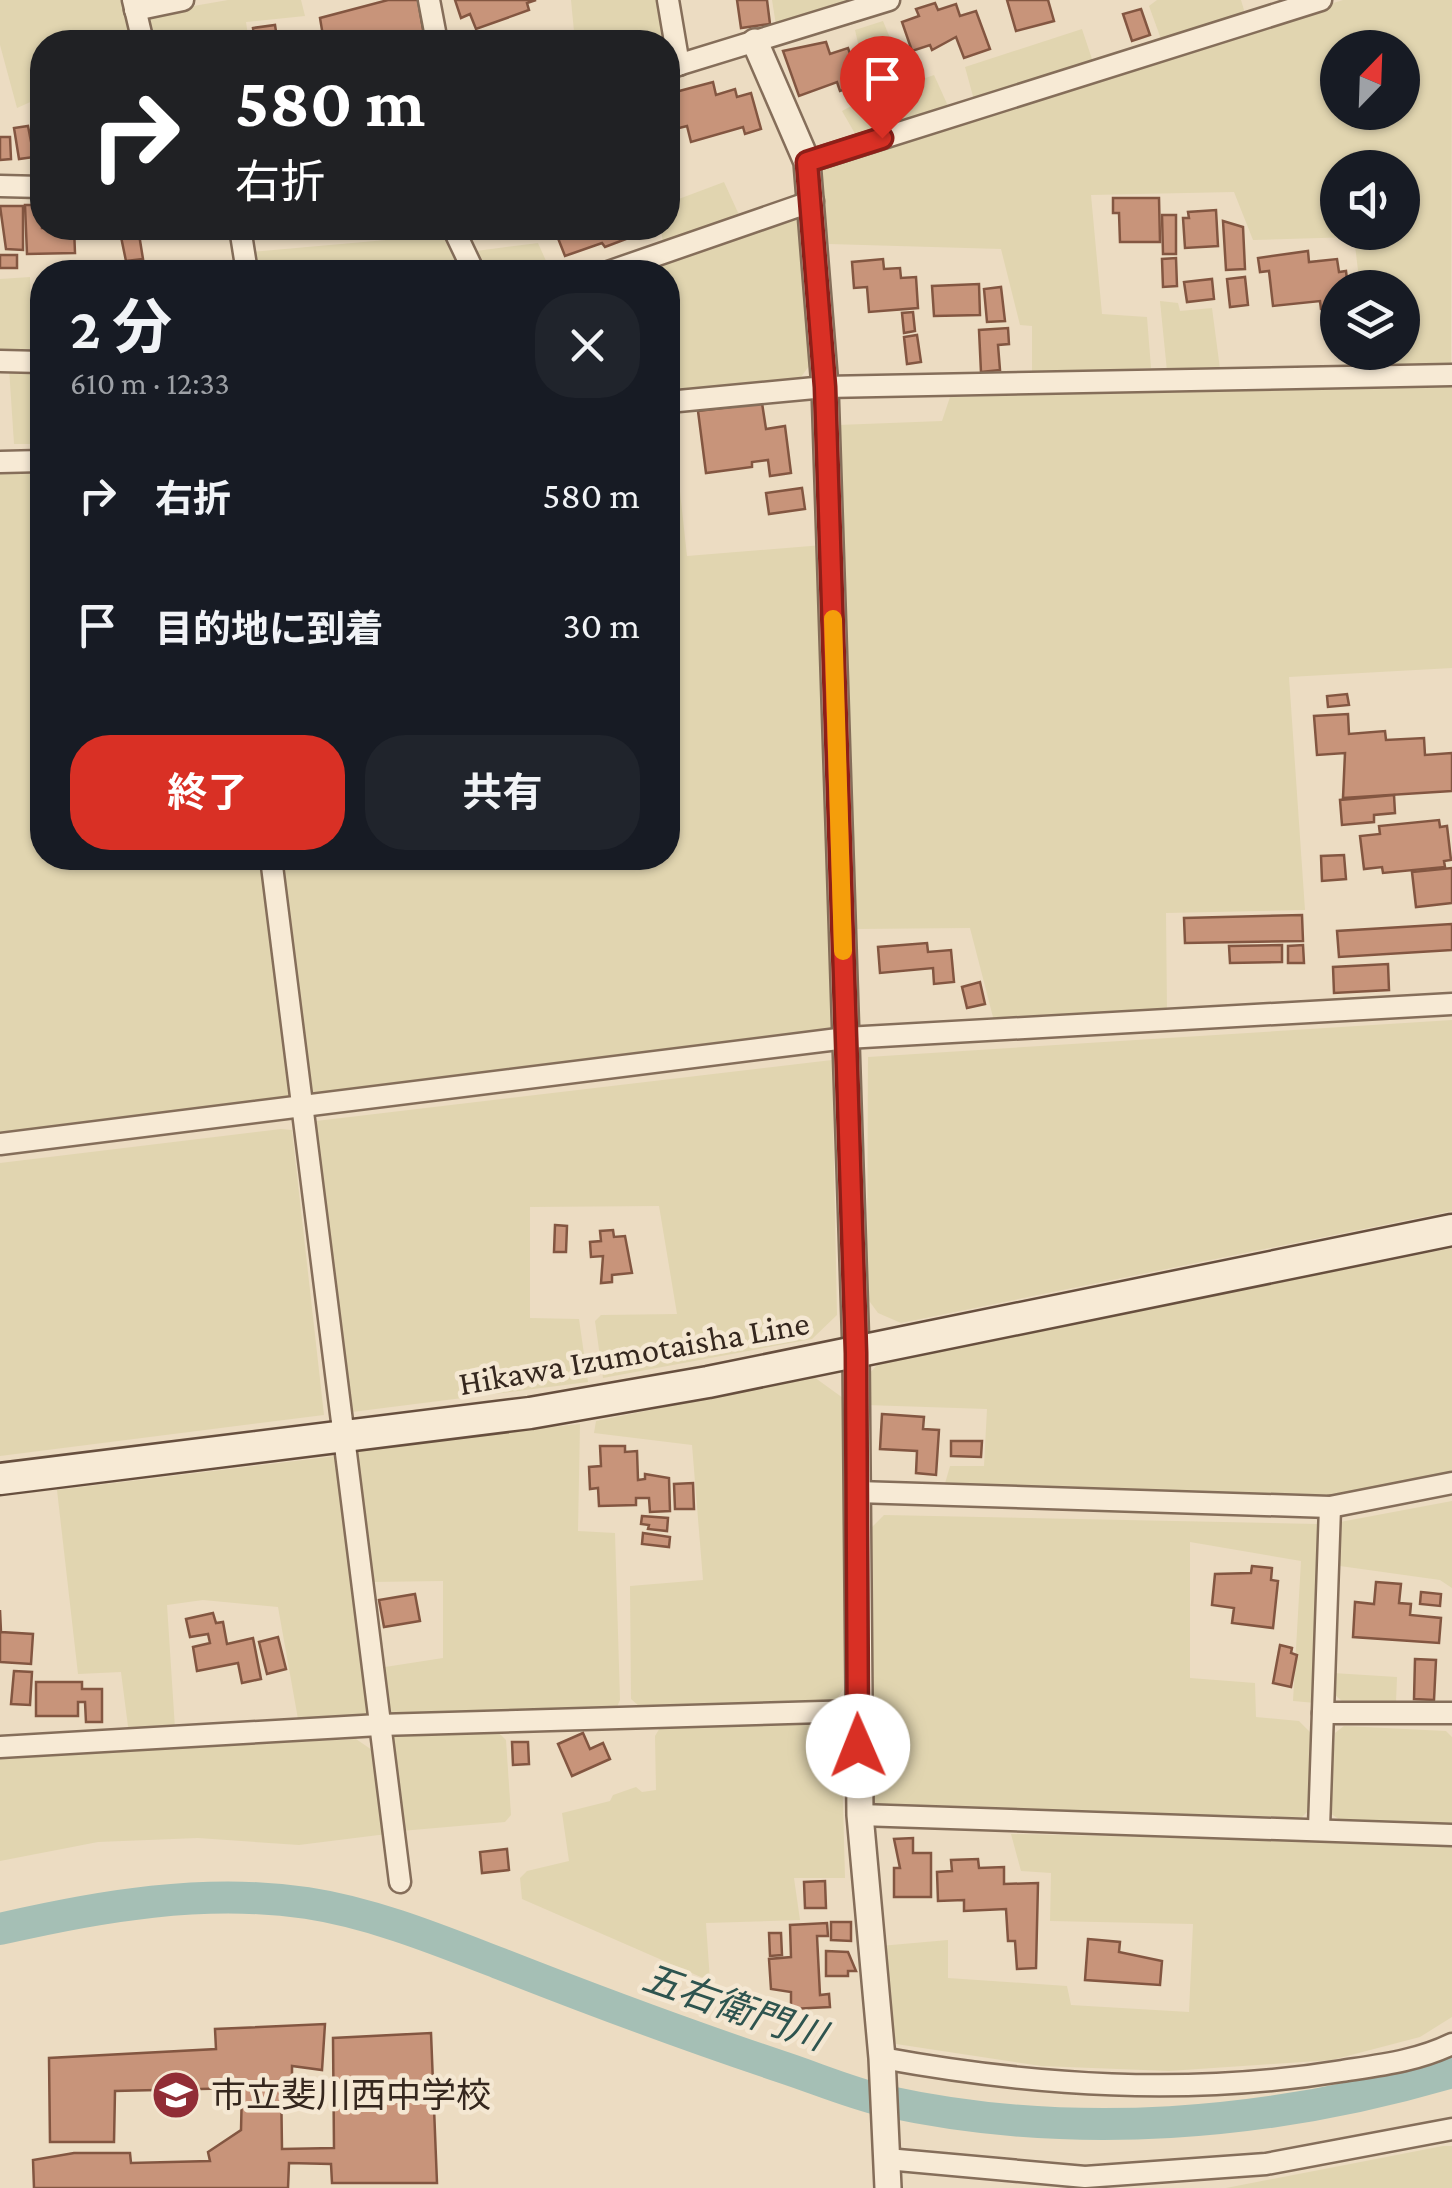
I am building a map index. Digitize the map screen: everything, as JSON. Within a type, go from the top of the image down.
[{"type":"main road","name":"Hikawa Izumotaisha Line","points":[[0,1479],[530,1413],[856,1353],[1190,1280],[1452,1230]]},
{"type":"street","points":[[139,30],[134,5],[183,0]]},
{"type":"street","points":[[429,0],[435,30]]},
{"type":"street","points":[[668,0],[670,30]]},
{"type":"street","points":[[680,65],[889,0]]},
{"type":"street","points":[[807,162],[1252,10],[1321,0]]},
{"type":"street","points":[[755,42],[807,162],[825,387],[856,1353],[860,1815],[882,2058],[888,2188]]},
{"type":"street","points":[[0,186],[30,186]]},
{"type":"street","points":[[643,260],[813,201]]},
{"type":"street","points":[[0,361],[30,362]]},
{"type":"street","points":[[680,401],[825,387],[1452,375]]},
{"type":"street","points":[[0,462],[30,461]]},
{"type":"street","points":[[272,870],[400,1882]]},
{"type":"street","points":[[0,1144],[300,1110],[846,1038],[1452,1004]]},
{"type":"street","points":[[857,1492],[1330,1507],[1452,1483]]},
{"type":"street","points":[[1319,1828],[1330,1507]]},
{"type":"street","points":[[0,1747],[378,1726],[858,1711]]},
{"type":"street","points":[[1323,1713],[1452,1713]]},
{"type":"street","points":[[860,1815],[1452,1835]]},
{"type":"street","points":[[882,2058],[964,2073],[1128,2088],[1274,2082],[1425,2058],[1452,2044]]},
{"type":"street","points":[[888,2152],[1086,2176],[1266,2164],[1452,2129]]},
{"type":"shaded area","points":[[0,0],[127,0],[133,30],[30,30],[30,102],[17,108],[0,45]]},
{"type":"shaded area","points":[[228,0],[301,0],[305,16],[246,22],[247,30],[149,30],[147,22],[153,13]]},
{"type":"shaded area","points":[[571,0],[657,0],[661,30],[574,30]]},
{"type":"shaded area","points":[[772,0],[848,0],[776,25]]},
{"type":"shaded area","points":[[1157,0],[1241,0],[1244,10],[1242,15],[1161,39],[1149,6]]},
{"type":"shaded area","points":[[1343,0],[1452,0],[1451,368],[1420,367],[1420,270],[1358,270],[1356,250],[1420,250],[1420,150],[1320,150],[1320,238],[1253,240],[1234,192],[1091,195],[1102,314],[1147,317],[1151,368],[1032,373],[1032,326],[1020,325],[1001,249],[829,244],[817,165]]},
{"type":"shaded area","points":[[883,21],[909,84],[934,75],[948,106],[857,137],[842,111],[870,96],[855,30]]},
{"type":"shaded area","points":[[1082,29],[1094,65],[974,100],[965,67]]},
{"type":"shaded area","points":[[724,182],[740,217],[680,238],[680,198]]},
{"type":"shaded area","points":[[799,216],[805,221],[815,358],[798,381],[680,393],[680,260],[672,260]]},
{"type":"shaded area","points":[[386,240],[445,240],[457,260],[252,260],[251,252]]},
{"type":"shaded area","points":[[538,243],[546,260],[481,260],[476,251]]},
{"type":"shaded area","points":[[30,277],[30,355],[0,356],[0,279]]},
{"type":"shaded area","points":[[1160,301],[1178,303],[1180,311],[1212,308],[1220,369],[1167,371]]},
{"type":"shaded area","points":[[9,368],[30,368],[30,444],[14,444]]},
{"type":"shaded area","points":[[1452,384],[1452,668],[1289,677],[1305,910],[1166,913],[1167,1011],[994,1021],[970,928],[856,929],[838,425],[942,421],[950,397]]},
{"type":"shaded area","points":[[30,468],[30,870],[266,870],[294,1094],[290,1101],[0,1137],[0,469]]},
{"type":"shaded area","points":[[680,492],[687,556],[823,545],[836,1019],[828,1032],[316,1098],[309,1093],[281,870],[680,870]]},
{"type":"shaded area","points":[[1452,1020],[1452,1211],[901,1323],[878,1313],[867,1298],[868,1057]]},
{"type":"shaded area","points":[[832,1060],[837,1315],[812,1339],[603,1378],[595,1321],[601,1315],[677,1314],[659,1206],[530,1207],[530,1318],[579,1319],[588,1382],[352,1412],[316,1121]]},
{"type":"shaded area","points":[[292,1130],[324,1415],[0,1456],[0,1163]]},
{"type":"shaded area","points":[[1452,1248],[1452,1474],[1332,1497],[944,1487],[950,1466],[984,1466],[987,1409],[866,1405],[868,1375],[879,1363]]},
{"type":"shaded area","points":[[814,1377],[843,1398],[843,1690],[834,1703],[640,1707],[631,1699],[630,1586],[703,1580],[692,1445],[594,1433],[596,1421]]},
{"type":"shaded area","points":[[580,1424],[578,1531],[615,1533],[620,1700],[617,1707],[399,1717],[387,1712],[385,1667],[443,1658],[443,1581],[371,1582],[353,1456],[357,1449]]},
{"type":"shaded area","points":[[336,1456],[370,1705],[364,1717],[298,1719],[278,1607],[203,1600],[167,1605],[175,1729],[129,1734],[121,1672],[78,1674],[57,1490]]},
{"type":"shaded area","points":[[1452,1501],[1452,1588],[1440,1580],[1340,1566],[1340,1522]]},
{"type":"shaded area","points":[[884,1515],[1318,1524],[1315,1703],[1293,1701],[1301,1561],[1190,1542],[1190,1678],[1255,1683],[1256,1717],[1299,1721],[1313,1735],[1309,1810],[1302,1817],[878,1809],[867,1799],[871,1528]]},
{"type":"shaded area","points":[[1333,1673],[1397,1677],[1396,1703],[1342,1701],[1335,1695]]},
{"type":"shaded area","points":[[831,1722],[841,1729],[845,1878],[794,1878],[800,1920],[706,1923],[710,1981],[522,1899],[520,1878],[527,1871],[569,1861],[562,1813],[610,1801],[613,1795],[636,1787],[642,1792],[656,1790],[655,1736],[661,1726]]},
{"type":"shaded area","points":[[1344,1726],[1446,1731],[1452,1737],[1452,1823],[1340,1820],[1330,1813],[1335,1733]]},
{"type":"shaded area","points":[[498,1732],[506,1740],[511,1815],[505,1822],[401,1831],[388,1745],[395,1733]]},
{"type":"shaded area","points":[[356,1739],[372,1750],[387,1834],[299,1845],[198,1838],[98,1842],[0,1861],[0,1757]]},
{"type":"shaded area","points":[[1011,1834],[1452,1844],[1452,2017],[1420,2037],[1332,2060],[1169,2071],[1041,2066],[896,2044],[880,1946],[948,1940],[948,1978],[1067,1986],[1071,2005],[1189,2012],[1193,1924],[1050,1921],[1051,1873],[1021,1871]]},
{"type":"shaded area","points":[[1452,2146],[1452,2188],[1226,2188]]},
{"type":"building","points":[[388,0],[418,0],[423,30],[322,30],[320,18]]},
{"type":"building","points":[[455,0],[536,0],[527,3],[529,10],[476,29],[470,14],[461,18]]},
{"type":"building","points":[[737,0],[767,0],[770,24],[741,28]]},
{"type":"building","points":[[1007,0],[1048,0],[1054,21],[1016,31]]},
{"type":"building","points":[[935,3],[938,10],[956,4],[960,16],[976,11],[990,49],[964,58],[956,37],[932,50],[930,45],[912,51],[902,22],[919,16],[916,9]]},
{"type":"building","points":[[1141,9],[1150,35],[1132,41],[1123,14]]},
{"type":"building","points":[[275,25],[276,30],[253,30]]},
{"type":"building","points":[[826,42],[830,54],[848,48],[861,84],[840,91],[837,82],[799,96],[783,51]]},
{"type":"building","points":[[713,82],[716,95],[735,89],[737,97],[751,93],[761,129],[745,134],[743,127],[691,142],[687,126],[680,128],[680,91]]},
{"type":"building","points":[[28,126],[30,158],[19,159],[14,128]]},
{"type":"building","points":[[0,137],[10,137],[11,159],[0,160]]},
{"type":"building","points":[[1113,198],[1159,198],[1160,242],[1120,242],[1119,213],[1113,213]]},
{"type":"building","points":[[25,205],[30,205],[30,240],[74,240],[75,253],[27,254]]},
{"type":"building","points":[[0,206],[23,206],[23,250],[6,249]]},
{"type":"building","points":[[1216,210],[1218,246],[1185,248],[1183,218],[1189,218],[1188,212]]},
{"type":"building","points":[[1162,215],[1176,215],[1176,254],[1163,254]]},
{"type":"building","points":[[1223,221],[1243,227],[1245,269],[1226,270]]},
{"type":"building","points":[[122,240],[140,240],[143,259],[126,260]]},
{"type":"building","points":[[559,240],[623,240],[605,247],[602,243],[565,256]]},
{"type":"building","points":[[1308,251],[1309,262],[1337,259],[1339,270],[1320,270],[1320,301],[1273,306],[1269,271],[1260,272],[1258,258]]},
{"type":"building","points":[[0,255],[17,255],[17,268],[0,268]]},
{"type":"building","points":[[1176,258],[1177,286],[1163,287],[1162,259]]},
{"type":"building","points":[[883,259],[884,269],[900,268],[901,278],[916,277],[918,308],[869,312],[867,287],[854,288],[852,262]]},
{"type":"building","points":[[1245,277],[1248,305],[1230,307],[1227,279]]},
{"type":"building","points":[[1212,279],[1214,299],[1187,302],[1184,282]]},
{"type":"building","points":[[979,284],[980,315],[934,316],[932,286]]},
{"type":"building","points":[[1001,287],[1005,321],[987,322],[984,289]]},
{"type":"building","points":[[913,312],[915,331],[904,333],[902,313]]},
{"type":"building","points":[[1008,328],[1009,344],[998,345],[1000,370],[981,372],[979,330]]},
{"type":"building","points":[[917,335],[921,362],[907,364],[904,337]]},
{"type":"building","points":[[762,403],[766,429],[785,426],[791,473],[770,476],[768,460],[752,462],[752,467],[706,473],[698,411]]},
{"type":"building","points":[[802,488],[805,509],[769,514],[766,493]]},
{"type":"building","points":[[1347,694],[1349,705],[1328,707],[1327,696]]},
{"type":"building","points":[[1348,714],[1349,734],[1385,731],[1386,740],[1424,738],[1425,755],[1452,753],[1452,791],[1343,798],[1345,753],[1317,755],[1314,716]]},
{"type":"building","points":[[1394,795],[1395,813],[1374,815],[1374,822],[1342,825],[1340,800]]},
{"type":"building","points":[[1439,820],[1440,827],[1447,826],[1451,860],[1444,861],[1445,867],[1383,873],[1382,867],[1364,869],[1360,836],[1380,834],[1379,826]]},
{"type":"building","points":[[1344,855],[1346,879],[1322,881],[1321,856]]},
{"type":"building","points":[[1452,868],[1452,903],[1416,907],[1412,872]]},
{"type":"building","points":[[1302,915],[1303,941],[1185,943],[1184,918]]},
{"type":"building","points":[[1452,924],[1452,950],[1339,957],[1337,931]]},
{"type":"building","points":[[927,943],[928,952],[951,950],[954,982],[934,984],[933,968],[880,973],[878,947]]},
{"type":"building","points":[[1282,945],[1282,962],[1230,963],[1229,946]]},
{"type":"building","points":[[1303,945],[1304,963],[1288,963],[1288,946]]},
{"type":"building","points":[[1388,964],[1389,990],[1334,993],[1333,967]]},
{"type":"building","points":[[980,982],[985,1004],[967,1008],[962,987]]},
{"type":"building","points":[[555,1225],[567,1226],[566,1252],[554,1252]]},
{"type":"building","points":[[613,1230],[614,1237],[625,1236],[632,1273],[612,1275],[612,1282],[601,1283],[603,1256],[591,1257],[590,1242],[601,1241],[600,1231]]},
{"type":"building","points":[[882,1414],[924,1417],[923,1429],[939,1430],[936,1475],[916,1473],[917,1451],[880,1449]]},
{"type":"building","points":[[951,1441],[982,1441],[981,1457],[951,1456]]},
{"type":"building","points":[[600,1446],[625,1446],[625,1452],[637,1451],[638,1480],[645,1479],[645,1474],[669,1478],[670,1511],[650,1512],[649,1498],[636,1498],[636,1505],[599,1506],[598,1488],[590,1489],[589,1467],[601,1466]]},
{"type":"building","points":[[693,1483],[694,1509],[675,1509],[674,1484]]},
{"type":"building","points":[[642,1516],[668,1518],[667,1531],[648,1529],[649,1525],[641,1524]]},
{"type":"building","points":[[643,1533],[670,1537],[669,1547],[642,1544]]},
{"type":"building","points":[[1252,1566],[1272,1568],[1271,1580],[1278,1581],[1273,1628],[1232,1623],[1234,1608],[1212,1605],[1215,1574],[1251,1573]]},
{"type":"building","points":[[1376,1582],[1401,1584],[1399,1603],[1411,1604],[1410,1615],[1441,1618],[1439,1643],[1353,1637],[1355,1602],[1374,1604]]},
{"type":"building","points":[[1421,1592],[1441,1594],[1440,1606],[1420,1604]]},
{"type":"building","points":[[415,1594],[420,1621],[384,1627],[379,1600]]},
{"type":"building","points":[[0,1610],[1,1632],[33,1634],[31,1664],[0,1662]]},
{"type":"building","points":[[213,1613],[216,1623],[223,1622],[227,1644],[253,1638],[261,1679],[242,1683],[238,1663],[197,1671],[193,1647],[210,1643],[208,1634],[190,1637],[186,1619]]},
{"type":"building","points":[[278,1637],[286,1669],[267,1674],[259,1642]]},
{"type":"building","points":[[1280,1645],[1292,1648],[1291,1653],[1297,1655],[1291,1687],[1273,1683]]},
{"type":"building","points":[[1415,1659],[1436,1660],[1434,1700],[1414,1699]]},
{"type":"building","points":[[14,1671],[32,1672],[30,1705],[11,1704]]},
{"type":"building","points":[[36,1682],[82,1682],[82,1689],[102,1689],[102,1722],[86,1722],[85,1702],[78,1702],[78,1716],[36,1716]]},
{"type":"building","points":[[583,1733],[590,1749],[603,1743],[610,1759],[572,1776],[558,1744]]},
{"type":"building","points":[[512,1742],[528,1742],[529,1764],[513,1765]]},
{"type":"building","points":[[913,1838],[913,1853],[931,1853],[931,1897],[894,1897],[894,1868],[900,1868],[894,1839]]},
{"type":"building","points":[[507,1849],[509,1870],[482,1873],[480,1852]]},
{"type":"building","points":[[978,1859],[979,1868],[1004,1867],[1004,1884],[1038,1883],[1036,1968],[1017,1969],[1015,1941],[1008,1941],[1006,1909],[964,1911],[964,1900],[938,1901],[937,1872],[952,1871],[951,1860]]},
{"type":"building","points":[[825,1881],[826,1908],[805,1908],[804,1882]]},
{"type":"building","points":[[831,1922],[851,1922],[851,1941],[831,1940]]},
{"type":"building","points":[[827,1923],[828,1936],[817,1936],[820,1995],[829,1994],[830,2007],[791,2009],[791,1992],[771,1989],[769,1959],[791,1957],[790,1925]]},
{"type":"building","points":[[769,1933],[781,1933],[782,1955],[770,1956]]},
{"type":"building","points":[[1088,1939],[1120,1942],[1119,1952],[1162,1961],[1160,1985],[1085,1980]]},
{"type":"building","points":[[826,1951],[848,1952],[856,1971],[848,1971],[848,1976],[826,1976]]},
{"type":"building","points":[[325,2024],[322,2070],[292,2066],[292,2080],[281,2079],[282,2149],[334,2148],[333,2038],[431,2033],[437,2183],[332,2183],[331,2164],[289,2163],[288,2188],[34,2188],[33,2160],[74,2153],[130,2153],[131,2163],[210,2161],[208,2152],[241,2130],[242,2088],[115,2091],[114,2142],[50,2142],[49,2058],[216,2049],[215,2029]]},
{"type":"waterway","name":"五右衛門川","points":[[0,1929],[152,1902],[230,1898],[307,1903],[381,1920],[860,2094],[956,2114],[1027,2121],[1098,2124],[1241,2116],[1312,2105],[1452,2072]]},
{"type":"slow traffic","points":[[833,619],[843,951]]},
{"type":"place","name":"市立斐川西中学校","points":[[176,2095]]},
{"type":"route","points":[[858,1746],[856,1353],[846,1038],[825,387],[807,162],[882,138]]}]
